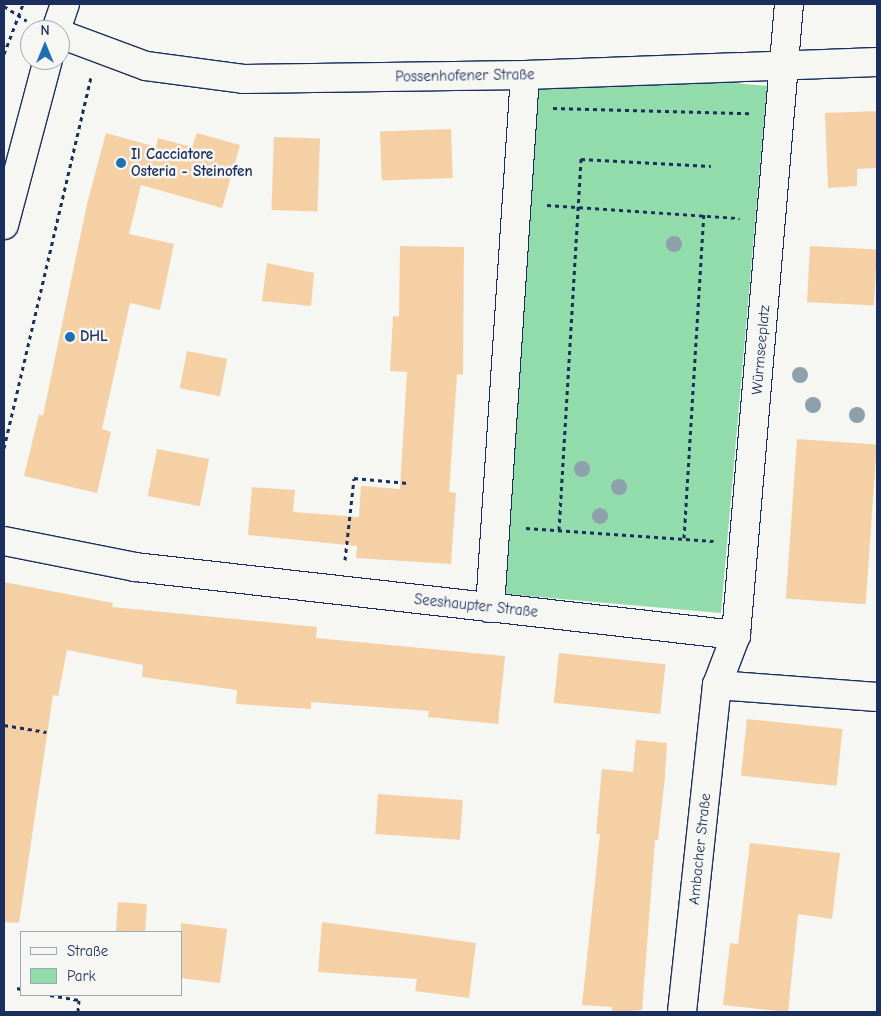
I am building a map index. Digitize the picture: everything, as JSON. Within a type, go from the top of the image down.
[{"type":"street","points":[[59,20],[65,4]]},
{"type":"street","points":[[784,65],[789,4]]},
{"type":"street","name":"Possenhofener Straße","points":[[70,38],[146,66],[243,78],[525,75],[877,62]]},
{"type":"street","name":"Würmseeplatz","points":[[736,635],[784,65]]},
{"type":"street","points":[[4,224],[45,70]]},
{"type":"street","points":[[490,608],[525,75]]},
{"type":"street","name":"Seeshaupter Straße","points":[[4,541],[134,568],[736,635]]},
{"type":"street","points":[[736,635],[717,685],[877,697]]},
{"type":"street","name":"Ambacher Straße","points":[[682,1012],[717,685]]},
{"type":"path","points":[[4,52],[23,4]]},
{"type":"path","points":[[4,448],[91,89],[92,46]]},
{"type":"path","points":[[523,107],[780,114]]},
{"type":"path","points":[[559,530],[581,159],[711,166]]},
{"type":"path","points":[[516,203],[772,220]]},
{"type":"path","points":[[684,538],[704,215]]},
{"type":"path","points":[[342,591],[354,478],[408,483]]},
{"type":"path","points":[[495,526],[744,543]]},
{"type":"path","points":[[4,725],[46,732]]},
{"type":"path","points":[[56,996],[79,1000],[78,1012]]},
{"type":"green space","points":[[538,66],[767,86],[721,613],[492,593]]},
{"type":"building","points":[[877,111],[877,168],[857,169],[857,186],[828,188],[825,113]]},
{"type":"building","points":[[451,129],[453,178],[382,180],[380,131]]},
{"type":"building","points":[[106,133],[156,147],[158,138],[192,147],[197,133],[240,145],[222,208],[141,185],[129,234],[174,244],[160,310],[130,303],[102,429],[111,432],[97,493],[24,476],[39,414],[43,416],[87,204]]},
{"type":"building","points":[[274,137],[320,139],[317,212],[271,210]]},
{"type":"building","points":[[400,246],[464,247],[463,375],[457,374],[449,492],[456,493],[451,564],[356,558],[357,546],[248,535],[252,487],[295,490],[293,512],[359,517],[361,486],[400,489],[407,372],[390,371],[393,316],[399,317]]},
{"type":"building","points":[[810,246],[877,250],[874,305],[807,302]]},
{"type":"building","points":[[267,263],[314,273],[311,306],[262,301]]},
{"type":"building","points":[[187,351],[227,359],[220,396],[180,388]]},
{"type":"building","points":[[797,439],[877,445],[866,604],[786,599]]},
{"type":"building","points":[[157,449],[209,459],[200,506],[148,496]]},
{"type":"building","points":[[4,582],[113,603],[112,607],[317,627],[316,638],[505,656],[498,724],[428,717],[429,711],[311,702],[311,709],[236,704],[237,690],[142,677],[143,665],[67,650],[58,696],[53,695],[19,923],[4,922]]},
{"type":"building","points":[[559,653],[665,664],[660,714],[554,703]]},
{"type":"building","points":[[747,719],[842,729],[837,786],[741,776]]},
{"type":"building","points":[[636,740],[667,743],[665,776],[658,840],[655,840],[642,1010],[612,1012],[612,1007],[582,1005],[600,834],[596,834],[602,769],[633,772]]},
{"type":"building","points":[[378,794],[463,800],[460,840],[375,834]]},
{"type":"building","points":[[750,843],[840,853],[832,919],[798,914],[788,1012],[723,1005],[730,943],[738,944]]},
{"type":"building","points":[[118,902],[147,904],[145,931],[116,931]]},
{"type":"building","points":[[322,922],[476,943],[469,998],[415,991],[417,979],[318,972]]},
{"type":"building","points":[[181,923],[227,929],[220,983],[182,978]]},
{"type":"place","name":"Il Cacciatore Osteria - Steinofen","points":[[121,163]]},
{"type":"place","name":"DHL","points":[[70,337]]}]
